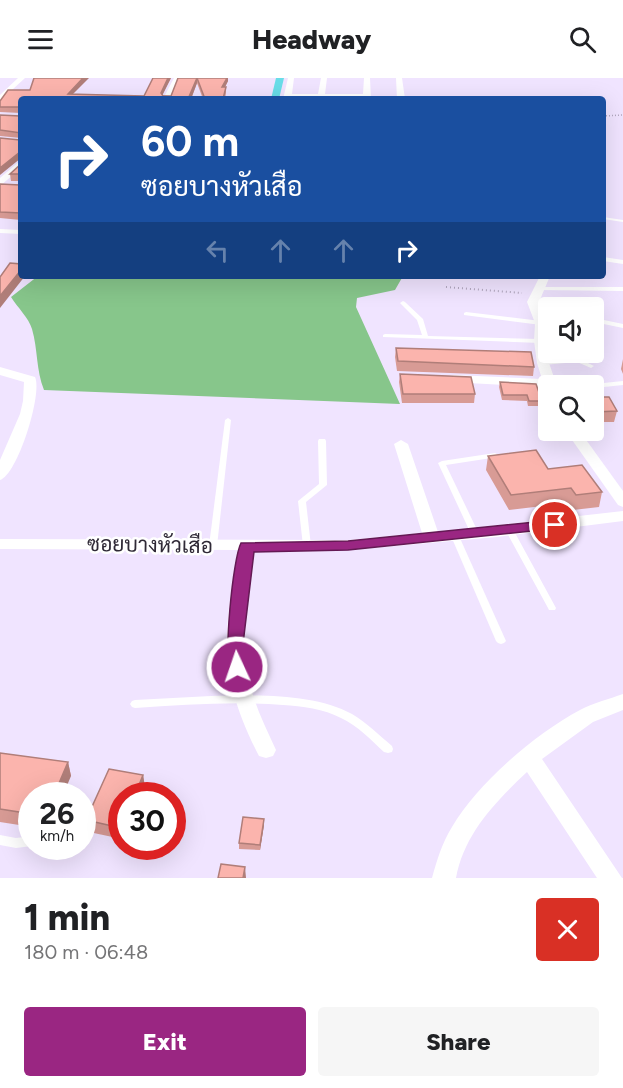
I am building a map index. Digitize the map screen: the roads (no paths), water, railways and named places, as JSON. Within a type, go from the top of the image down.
[{"type":"street","points":[[0,99],[22,78]]},
{"type":"street","points":[[168,96],[177,78]]},
{"type":"street","points":[[287,96],[291,78]]},
{"type":"street","points":[[399,78],[401,96]]},
{"type":"street","points":[[323,82],[334,86]]},
{"type":"street","points":[[356,86],[367,82]]},
{"type":"street","points":[[10,185],[0,184],[4,174],[18,165]]},
{"type":"street","points":[[538,310],[533,302],[544,279]]},
{"type":"street","points":[[543,363],[547,375]]},
{"type":"street","points":[[0,371],[22,375],[30,380],[32,386],[28,409],[0,476]]},
{"type":"street","points":[[446,379],[538,383]]},
{"type":"street","points":[[580,441],[623,502]]},
{"type":"street","points":[[401,444],[432,538]]},
{"type":"street","name":"ซอยบางหัวเสือ","points":[[1,546],[348,546],[510,531],[623,516]]},
{"type":"street","points":[[247,547],[235,644],[237,667],[245,700],[266,750]]},
{"type":"street","points":[[444,878],[444,867],[462,829],[482,802],[529,757],[582,718],[623,702]]},
{"type":"street","points":[[529,757],[610,878]]},
{"type":"lane","points":[[606,218],[623,221]]},
{"type":"lane","points":[[0,231],[18,232]]},
{"type":"lane","points":[[606,259],[623,262]]},
{"type":"lane","points":[[537,292],[623,289]]},
{"type":"lane","points":[[403,303],[420,319],[425,337]]},
{"type":"lane","points":[[466,314],[538,317]]},
{"type":"lane","points":[[604,322],[623,326]]},
{"type":"lane","points":[[385,336],[538,341]]},
{"type":"lane","points":[[584,363],[591,366]]},
{"type":"lane","points":[[604,385],[623,383]]},
{"type":"lane","points":[[213,546],[228,420]]},
{"type":"lane","points":[[307,546],[302,501],[323,485],[322,441]]},
{"type":"lane","points":[[475,534],[442,463],[495,455]]},
{"type":"lane","points":[[510,531],[552,608]]},
{"type":"lane","points":[[456,536],[501,641]]},
{"type":"lane","points":[[135,704],[245,700],[308,703],[326,708],[361,724],[388,749]]},
{"type":"lane","points":[[0,840],[18,843]]},
{"type":"waterway","points":[[276,96],[280,78]]}]
